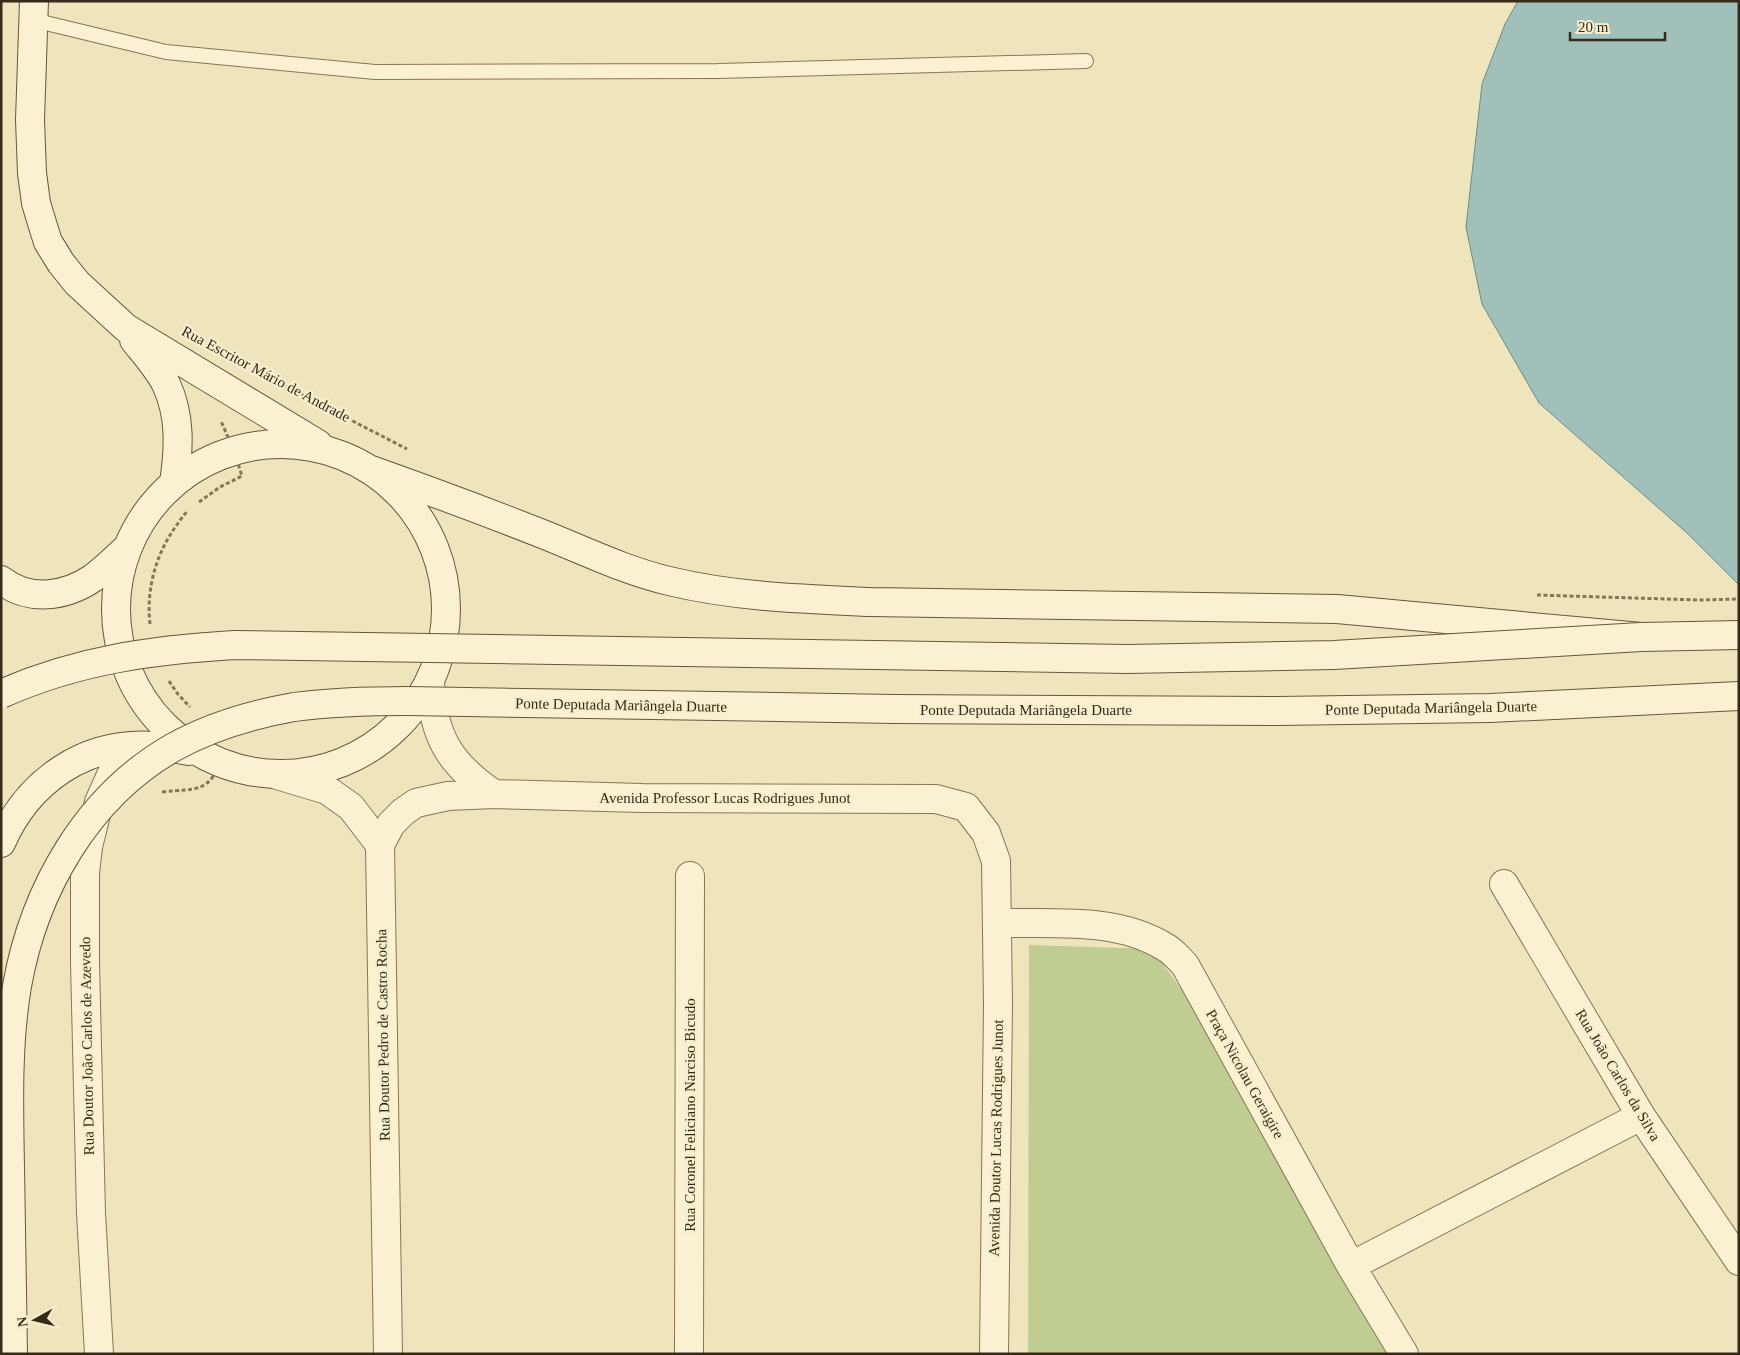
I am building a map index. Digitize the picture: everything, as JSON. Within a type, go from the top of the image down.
[{"type":"main road","name":"Rua Escritor Mário de Andrade","points":[[33,10],[30,120],[32,173],[36,203],[48,242],[61,263],[77,283],[126,328],[159,373],[171,397],[179,435],[174,483]]},
{"type":"main road","name":"Rua Escritor Mário de Andrade","points":[[126,328],[327,450]]},
{"type":"main road","name":"Rua Escritor Mário de Andrade","points":[[301,444],[350,458],[371,470],[397,491],[419,518],[435,548],[444,581],[446,616],[441,650],[430,681],[412,711],[398,727],[379,743],[357,757],[333,767],[305,774],[278,775],[244,771],[221,764],[197,752],[174,735],[154,714],[137,690],[125,663],[118,634],[116,604],[119,575],[128,547],[141,520],[174,483],[196,467],[221,455],[247,447],[301,444]]},
{"type":"main road","points":[[371,470],[465,503],[608,561],[666,581],[704,589],[764,596],[891,602],[1337,609],[1641,637]]},
{"type":"main road","points":[[1,580],[14,588],[29,593],[44,596],[58,594],[76,588],[94,578],[128,547]]},
{"type":"main road","points":[[1,694],[65,670],[101,660],[186,648],[234,645],[1128,659],[1334,655],[1641,637],[1739,635]]},
{"type":"main road","points":[[430,681],[433,716],[440,734],[455,760],[471,777],[494,794]]},
{"type":"main road","name":"Ponte Deputada Mariângela Duarte","points":[[13,1354],[9,1144],[11,1048],[17,986],[33,925],[61,861],[82,830],[108,799],[155,759],[200,734],[255,716],[292,708],[356,702],[408,701],[894,709],[1278,711],[1481,708],[1739,696]]},
{"type":"main road","points":[[1,843],[5,833],[23,806],[39,787],[62,768],[88,755],[111,749],[153,746],[197,752]]},
{"type":"main road","name":"Rua Doutor João Carlos de Azevedo","points":[[99,1354],[91,1213],[85,963],[85,873],[88,847],[99,802],[116,764],[129,747]]},
{"type":"main road","points":[[278,775],[327,790],[352,807],[380,845]]},
{"type":"main road","name":"Avenida Professor Lucas Rodrigues Junot","points":[[380,845],[391,824],[403,812],[416,803],[448,796],[494,794],[642,798],[936,799],[966,807],[986,833],[996,861],[998,923]]},
{"type":"main road","name":"Rua Doutor Pedro de Castro Rocha","points":[[380,845],[388,1354]]},
{"type":"main road","name":"Rua Coronel Feliciano Narciso Bicudo","points":[[689,1354],[690,876]]},
{"type":"main road","name":"Rua João Carlos da Silva","points":[[1504,884],[1640,1116],[1739,1261]]},
{"type":"main road","name":"Praça Nicolau Geraigire","points":[[998,923],[1090,925],[1122,929],[1144,936],[1167,948],[1185,965],[1351,1266],[1404,1354]]},
{"type":"main road","name":"Avenida Doutor Lucas Rodrigues Junot","points":[[994,1354],[998,923]]},
{"type":"main road","points":[[1351,1266],[1640,1116]]},
{"type":"lane","points":[[33,10],[166,52],[374,72],[718,71],[1086,61]]},
{"type":"path","name":"Rua Escritor Mário de Andrade","points":[[282,384],[411,451]]},
{"type":"green space","points":[[1029,945],[1152,949],[1192,1004],[1395,1354],[1028,1354]]},
{"type":"water","points":[[1518,1],[1739,1],[1739,585],[1687,533],[1539,403],[1482,304],[1466,227],[1482,84],[1505,24]]}]
